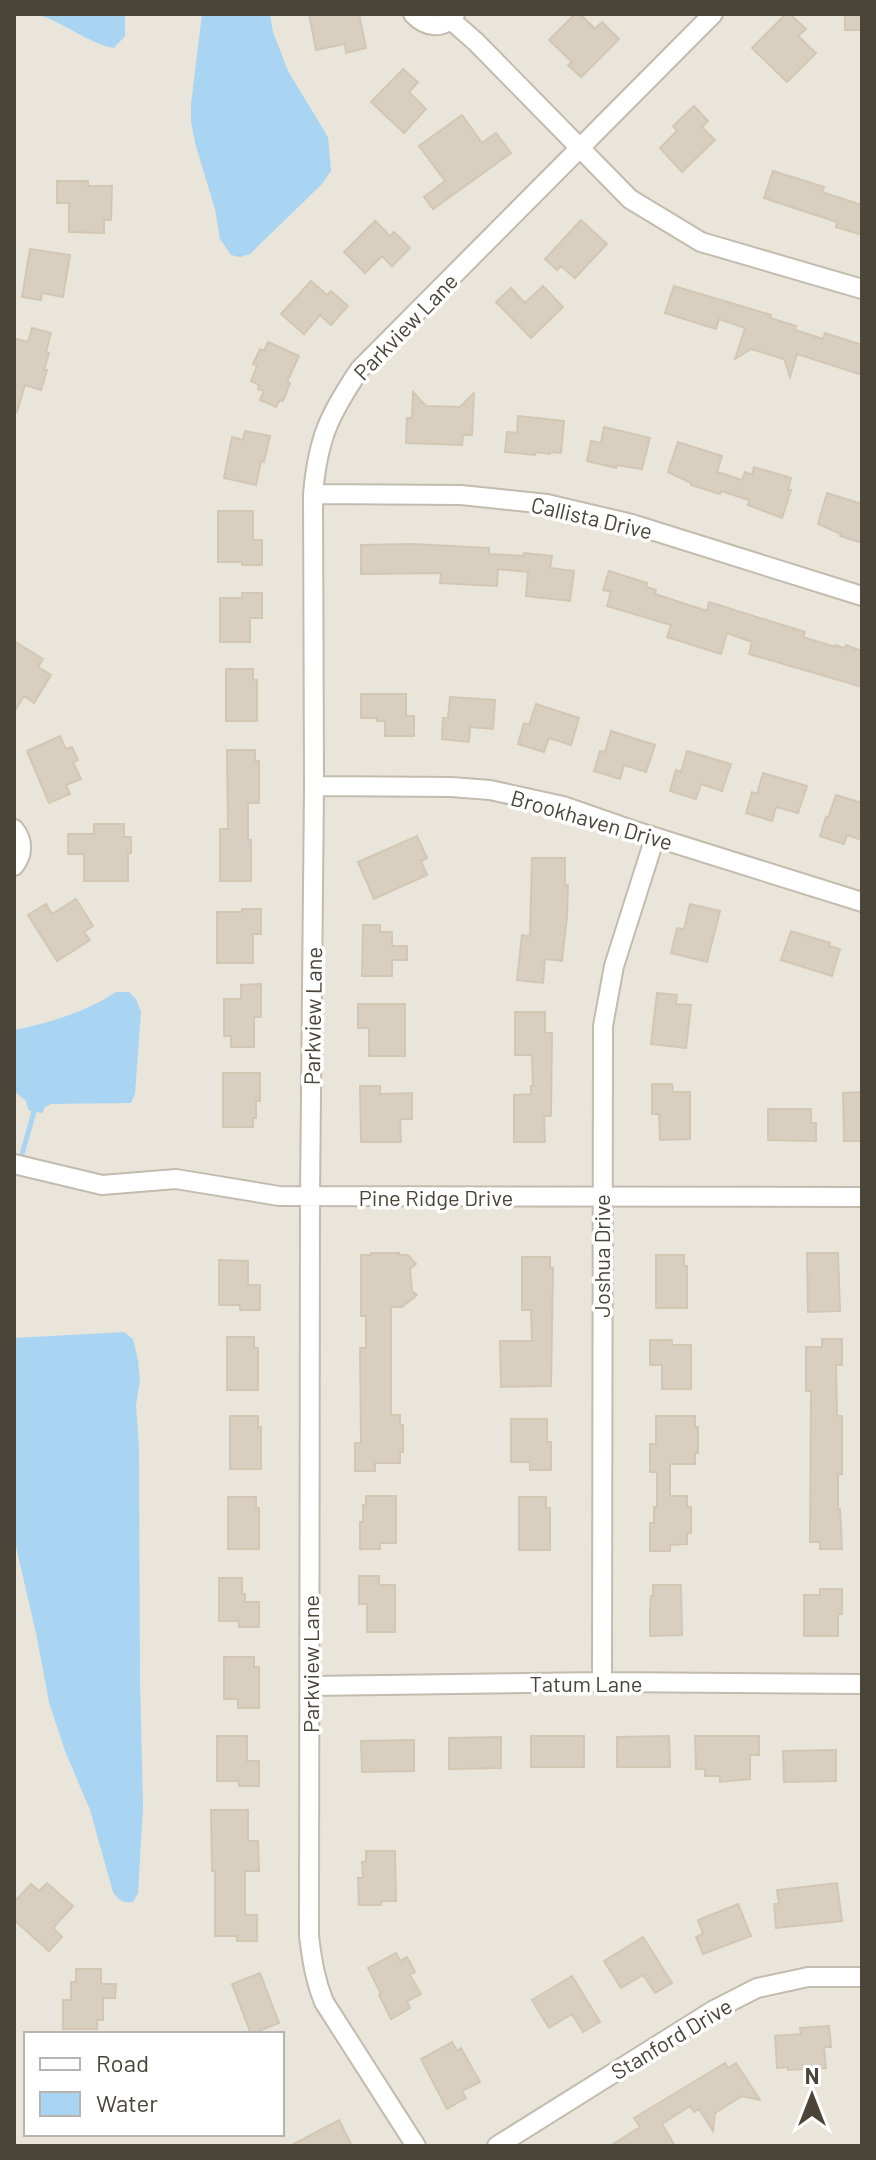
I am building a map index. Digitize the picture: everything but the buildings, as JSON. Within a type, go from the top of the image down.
[{"type":"street","points":[[413,14],[427,25],[444,24],[453,17],[630,199],[701,242],[862,289]]},
{"type":"street","name":"Parkview Lane","points":[[416,2146],[324,2002],[312,1965],[309,1936],[315,468],[325,428],[360,369],[713,14]]},
{"type":"street","name":"Callista Drive","points":[[313,494],[461,495],[547,504],[632,524],[862,596]]},
{"type":"street","name":"Brookhaven Drive","points":[[314,786],[490,790],[563,806],[862,902]]},
{"type":"street","points":[[14,829],[21,843],[21,853],[14,866]]},
{"type":"street","name":"Joshua Drive","points":[[602,1682],[601,1197],[604,1009],[614,966],[655,837]]},
{"type":"street","name":"Pine Ridge Drive","points":[[14,1164],[102,1185],[176,1179],[279,1196],[862,1197]]},
{"type":"street","name":"Tatum Lane","points":[[310,1686],[602,1682],[862,1684]]},
{"type":"street","name":"Stanford Drive","points":[[497,2146],[714,2010],[748,1992],[792,1979],[862,1977]]},
{"type":"shaded area","points":[[14,14],[862,14],[862,2146],[14,2146]]},
{"type":"water","points":[[36,14],[125,14],[125,36],[114,48]]},
{"type":"water","points":[[202,14],[270,14],[273,32],[288,71],[328,137],[331,171],[322,184],[250,254],[240,257],[231,255],[220,239],[191,121]]},
{"type":"water","points":[[116,992],[129,992],[136,999],[141,1012],[135,1094],[131,1103],[51,1104],[42,1113],[29,1111],[26,1101],[14,1091],[14,1030],[67,1016]]},
{"type":"water","points":[[124,1332],[133,1339],[140,1381],[136,1405],[143,1807],[138,1893],[133,1902],[121,1901],[113,1892],[90,1810],[65,1751],[49,1702],[14,1538],[14,1338]]},
{"type":"waterway","points":[[20,1161],[34,1112]]}]
